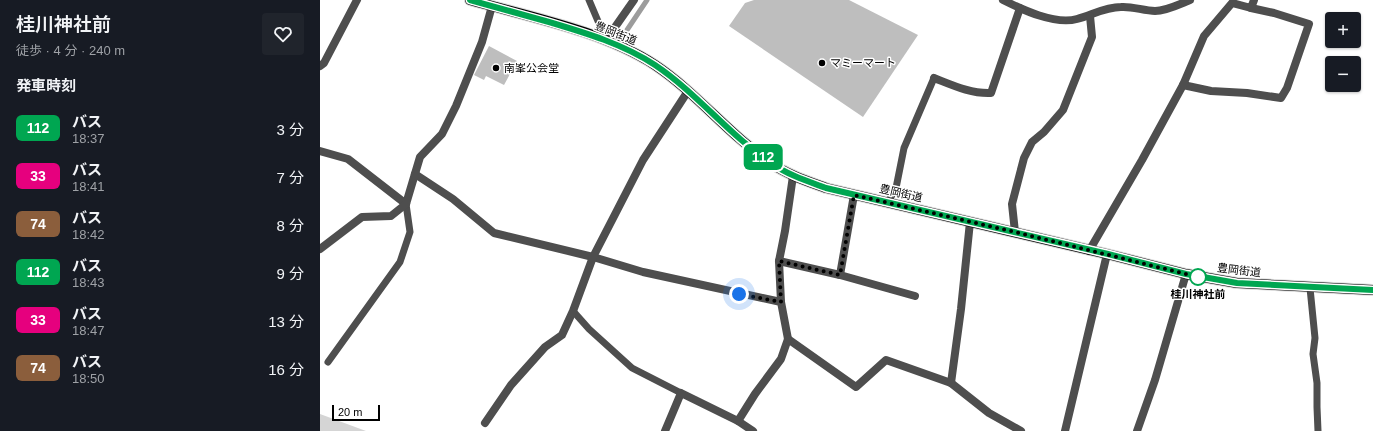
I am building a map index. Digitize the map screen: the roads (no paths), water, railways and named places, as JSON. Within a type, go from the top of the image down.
[{"type":"main road","name":"豊岡街道","points":[[470,0],[579,31],[632,51],[656,66],[688,91],[752,149],[771,163],[793,176],[826,188],[1108,254],[1186,274],[1237,283],[1310,288],[1373,290]]},
{"type":"street","points":[[320,66],[324,63],[358,0]]},
{"type":"street","points":[[606,40],[634,0]]},
{"type":"street","points":[[1003,0],[1045,17],[1062,20],[1075,20],[1090,16],[1104,9],[1122,6],[1156,11],[1190,0]]},
{"type":"street","points":[[1089,250],[1138,167],[1183,85],[1204,36],[1232,3],[1252,4],[1274,13],[1309,24],[1288,88],[1281,98],[1247,92],[1211,91],[1183,85]]},
{"type":"street","points":[[320,249],[362,217],[391,216],[406,204],[420,157],[442,134],[456,106],[482,42],[492,6]]},
{"type":"street","points":[[934,78],[958,87],[984,93],[991,93],[1020,8]]},
{"type":"street","points":[[1015,232],[1012,204],[1024,158],[1032,142],[1044,132],[1063,110],[1092,37],[1090,16]]},
{"type":"street","points":[[486,423],[511,385],[545,347],[562,335],[573,311],[593,257],[643,160],[688,91]]},
{"type":"street","points":[[320,150],[348,159],[406,204]]},
{"type":"street","points":[[414,174],[453,199],[494,233],[593,257],[643,272],[781,302]]},
{"type":"street","points":[[738,421],[781,358],[788,339],[781,302],[779,261],[793,176]]},
{"type":"street","points":[[840,275],[854,195]]},
{"type":"street","points":[[951,383],[961,309],[970,222]]},
{"type":"street","points":[[1065,431],[1108,254]]},
{"type":"street","points":[[779,261],[840,275],[915,296]]},
{"type":"street","points":[[1137,431],[1155,380],[1186,274]]},
{"type":"street","points":[[788,339],[856,387],[886,360],[951,383],[989,413],[1021,431]]},
{"type":"street","points":[[665,431],[681,393],[738,421],[753,431]]},
{"type":"lane","points":[[588,0],[606,40]]},
{"type":"lane","points":[[888,202],[896,188],[904,148],[934,78]]},
{"type":"lane","points":[[328,362],[400,262],[410,232],[406,204]]},
{"type":"lane","points":[[1310,288],[1315,338],[1313,354],[1317,383],[1318,431]]},
{"type":"lane","points":[[573,311],[589,329],[632,368],[681,393]]},
{"type":"waterway","points":[[627,30],[647,0]]},
{"type":"place","name":"マミーマート","points":[[822,63]]},
{"type":"place","name":"南峯公会堂","points":[[496,68]]},
{"type":"place","name":"桂川神社前","points":[[1198,277]]}]
